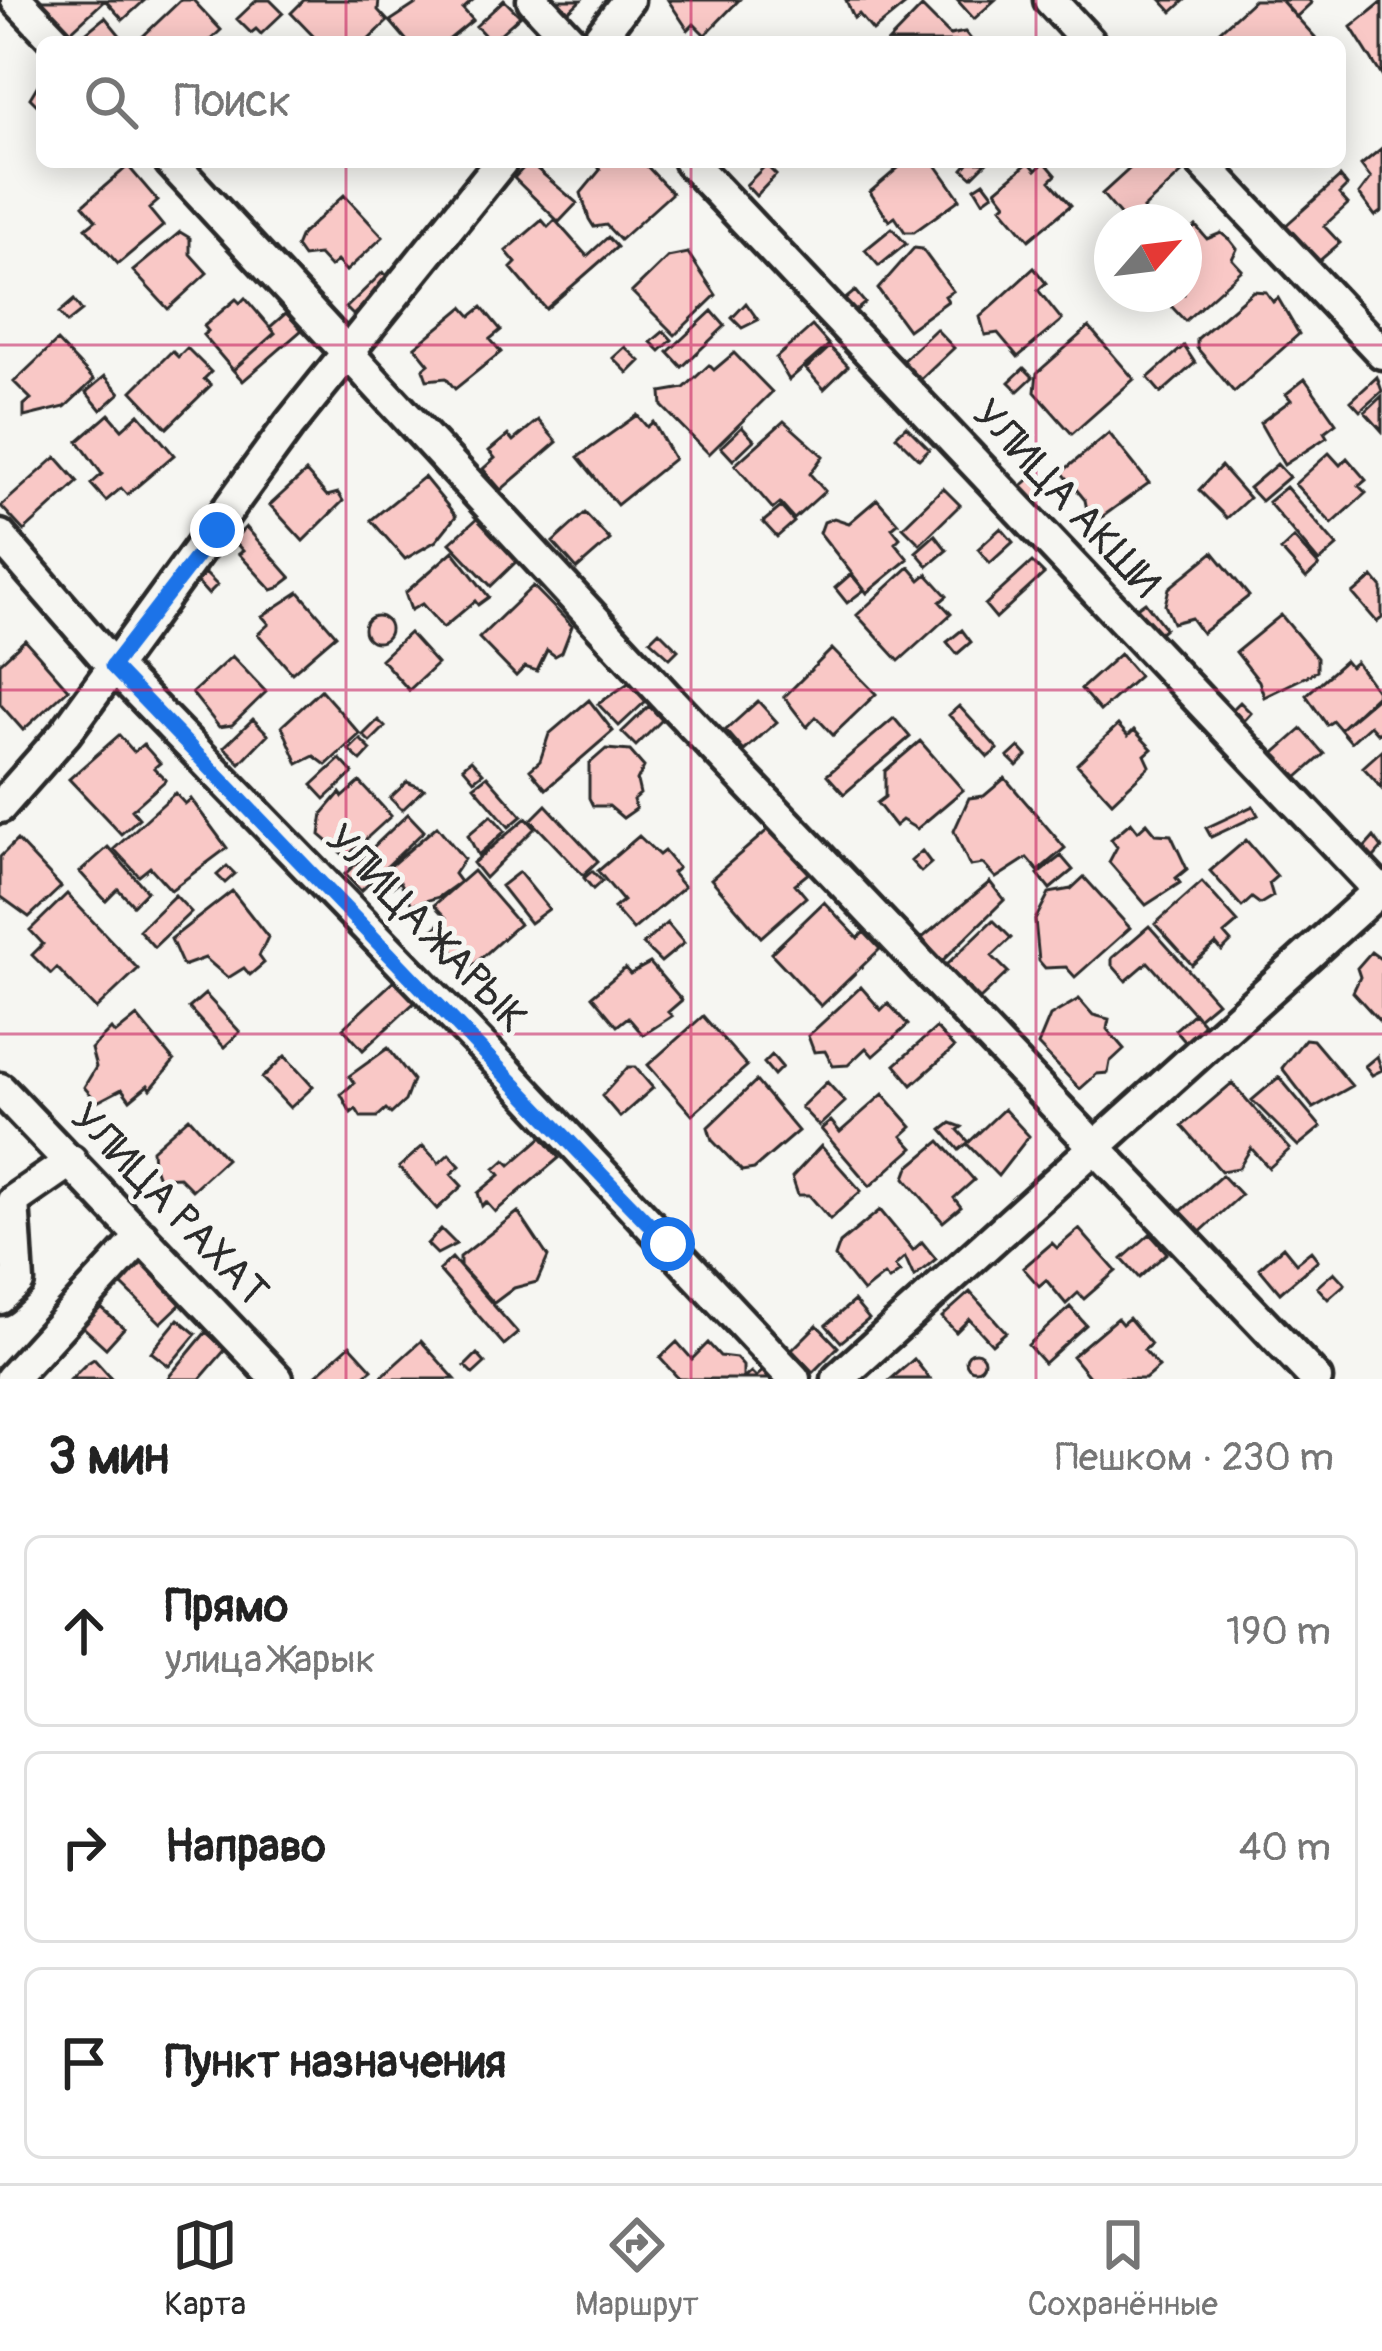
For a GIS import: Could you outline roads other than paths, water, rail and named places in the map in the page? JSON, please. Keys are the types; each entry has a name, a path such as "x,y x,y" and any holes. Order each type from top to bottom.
{"street":[{"path":"17,0 51,36"},
{"path":"533,0 566,36"},
{"path":"601,36 628,0"},
{"path":"1050,0 1083,36"},
{"path":"177,168 670,700 1316,1379"},
{"path":"0,807 66,732 290,424 496,168"},
{"name":"УЛИЦА АКШИ","path":"696,168 1381,891"},
{"path":"1208,168 1382,353"},
{"name":"УЛИЦА ЖАРЫК","path":"0,536 112,666 506,1071 794,1379"},
{"path":"838,1379 1381,891"},
{"name":"УЛИЦА РАХАТ","path":"3,1100 71,1161 277,1379"},
{"path":"0,1298 18,1282 7,1193 71,1161"},
{"path":"11,1379 142,1236"}]}
